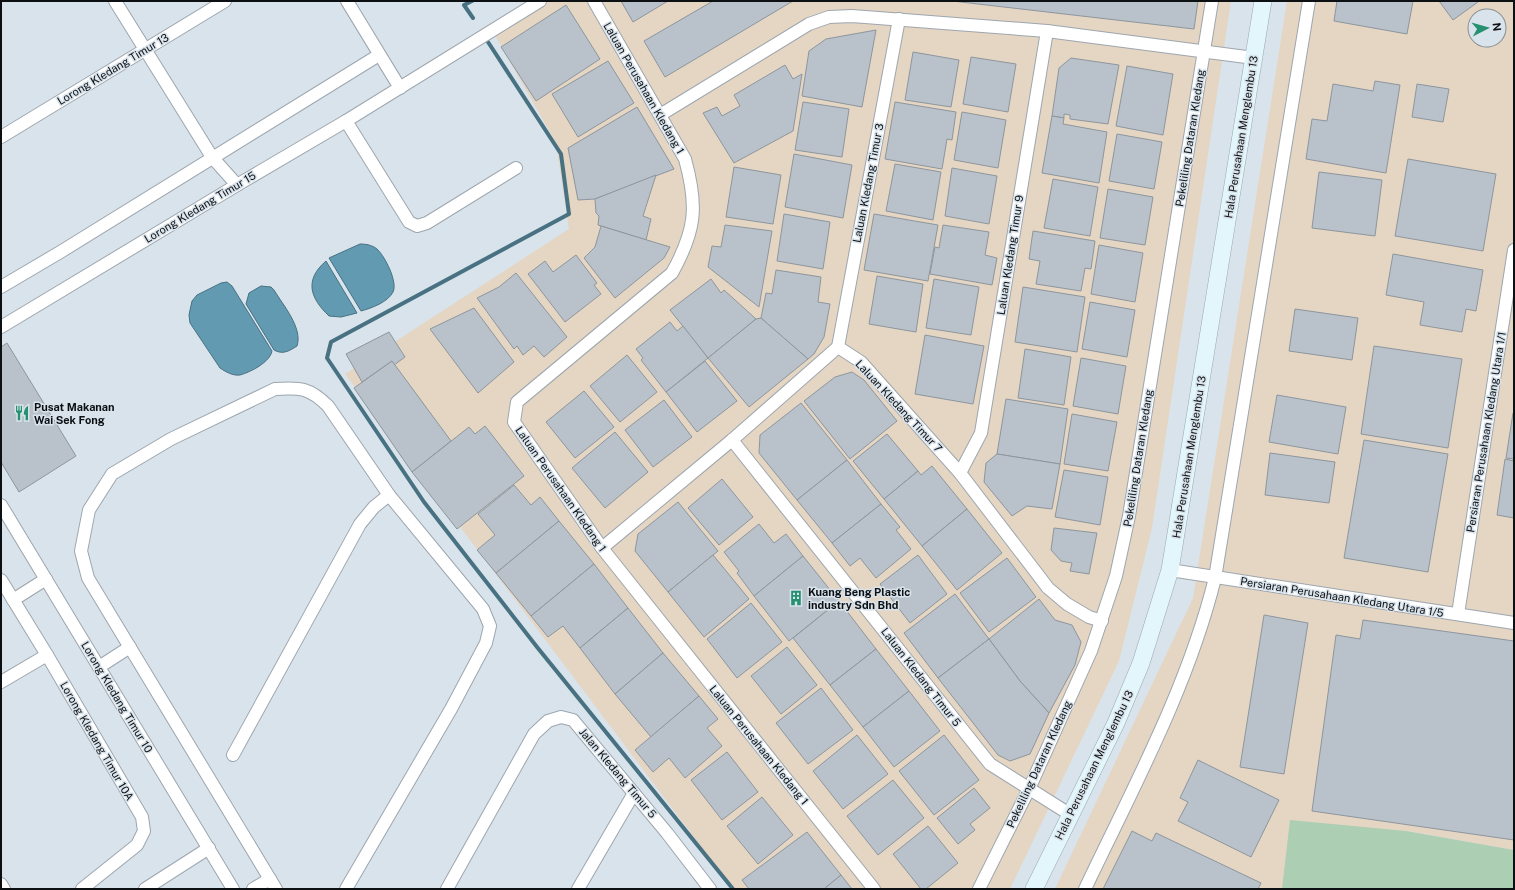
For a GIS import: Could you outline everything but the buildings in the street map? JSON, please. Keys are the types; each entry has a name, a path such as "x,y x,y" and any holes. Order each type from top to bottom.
{"street":[{"path":"115,1 212,157 237,185"},
{"name":"Lorong Kledang Timur 13","path":"1,137 225,1"},
{"path":"347,1 400,88"},
{"name":"Lorong Kledang Timur 15","path":"1,327 346,121 540,1"},
{"name":"Laluan Perusahaan Kledang 1","path":"594,1 685,159 693,188 693,219 685,250 672,273 517,402 514,422 602,548 874,889"},
{"name":"Pekeliling Dataran Kledang","path":"979,889 1029,789 1091,651 1116,576 1123,548 1212,1"},
{"name":"Hala Perusahaan Menglembu 13","path":"1034,889 1116,723 1142,663 1170,570 1263,1"},
{"path":"1085,889 1162,728 1190,663 1206,616 1215,578 1309,1"},
{"path":"660,115 809,24 829,17 852,16 899,19 1047,32 1254,58"},
{"name":"Laluan Kledang Timur 3","path":"838,347 899,19"},
{"name":"Laluan Kledang Timur 9","path":"960,473 981,433 1047,32"},
{"path":"1,287 62,251 380,54"},
{"path":"346,121 409,222 417,226 427,223 516,168"},
{"name":"Persiaran Perusahaan Kledang Utara 1/1","path":"1458,614 1514,250"},
{"path":"602,548 732,440 838,347"},
{"name":"Laluan Kledang Timur 7","path":"838,347 861,362 960,473 1048,588 1067,604 1088,617 1102,621"},
{"path":"253,889 273,884 88,578 81,551 89,510 112,474 170,439 275,389 305,389 317,395 328,406 389,494 483,608 490,626 486,643 454,703 346,889"},
{"name":"Laluan Kledang Timur 5","path":"732,440 990,764 1071,815"},
{"path":"233,755 360,524 374,506 389,494"},
{"name":"Lorong Kledang Timur 10","path":"1,505 233,889"},
{"name":"Persiaran Perusahaan Kledang Utara 1/5","path":"1170,570 1514,623"},
{"path":"13,600 46,579"},
{"name":"Lorong Kledang Timur 10A","path":"1,580 142,817 144,831 137,845 82,889"},
{"path":"99,667 130,647"},
{"path":"1,682 47,655"},
{"name":"Jalan Kledang Timur 5","path":"447,889 534,734 548,721 561,716 573,720 634,793 708,888"},
{"path":"578,889 634,793"},
{"path":"145,889 209,848"},
{"path":"1,884 4,889"}],"shaded area":[{"path":"534,1 1231,1 1152,528 1119,661 1010,889 733,889 345,374 569,229 556,143 492,30"},
{"path":"1287,1 1514,1 1514,850 1407,831 1393,889 1055,889 1193,598"}],"green space":[{"path":"1290,820 1406,831 1514,850 1514,889 1282,889"}],"water":[{"path":"360,244 372,246 381,253 390,270 394,282 394,288 391,296 384,302 361,311 329,258"},
{"path":"326,261 357,313 341,317 329,316 317,302 312,289 312,282 319,268"},
{"path":"227,282 232,286 272,351 271,355 264,363 249,372 240,375 232,374 220,368 190,323 189,315 192,301 197,295 221,283"},
{"path":"261,286 271,287 274,290 295,324 298,339 297,346 289,351 280,352 274,350 246,304 249,293"}],"waterway":[{"path":"472,1 464,5 473,18"},
{"path":"488,42 561,154 569,214 331,342 327,358 424,502 537,647 733,889"}],"place":[{"name":"Pusat Makanan Wai Sek Fong","path":"22,413"},
{"name":"Kuang Beng Plastic industry Sdn Bhd","path":"796,598"}]}
